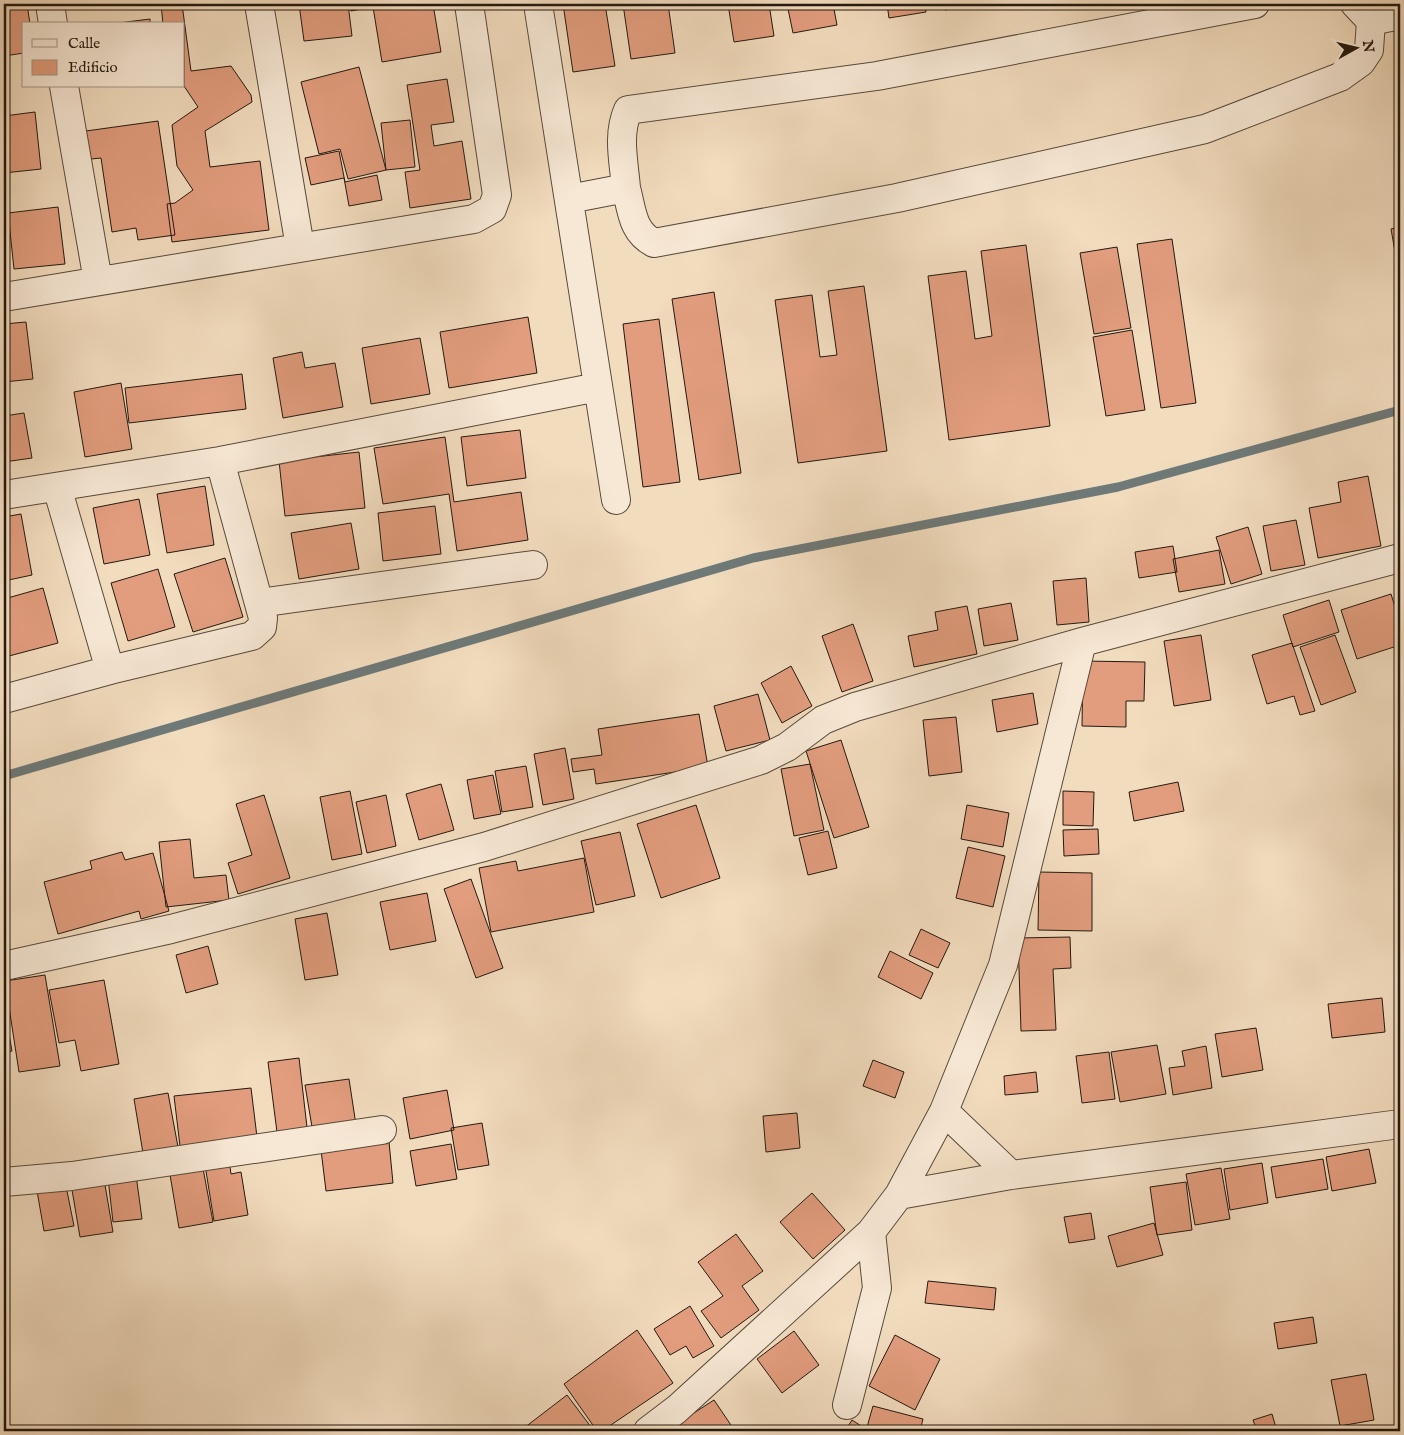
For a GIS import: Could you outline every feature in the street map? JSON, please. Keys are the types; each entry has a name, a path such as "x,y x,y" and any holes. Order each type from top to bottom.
{"street":[{"path":"50,4 53,22"},
{"path":"259,4 300,248"},
{"path":"4,296 474,219 492,209 497,195 469,4"},
{"path":"538,4 616,500"},
{"path":"1254,4 877,76 628,110 623,121 621,138 626,188 636,225 643,238 654,243 897,198 1205,129 1340,77 1361,62 1369,50 1363,12 1400,16"},
{"path":"64,88 98,281"},
{"path":"568,199 626,188"},
{"path":"4,495 220,461 598,387"},
{"path":"4,700 110,670 252,636 262,627 263,618 220,461"},
{"path":"57,487 110,670"},
{"path":"4,966 172,929 484,847 761,760 787,747 823,720 855,707 1082,642 1400,558"},
{"path":"259,603 533,565"},
{"path":"648,1431 677,1409 871,1232 899,1195 944,1111 1002,965 1082,642"},
{"path":"944,1111 1011,1175"},
{"path":"899,1195 1011,1175 1400,1124"},
{"path":"4,1182 72,1176 382,1130"},
{"path":"847,1405 877,1288 871,1232"}],"building":[{"path":"4,4 27,4 30,22 22,22 22,53 4,56"},
{"path":"161,4 182,4 184,22 163,22"},
{"path":"299,4 348,4 352,36 304,41"},
{"path":"349,4 433,4 441,52 382,62 373,7 351,11"},
{"path":"563,4 605,4 615,66 573,72"},
{"path":"623,4 668,4 675,53 631,59"},
{"path":"728,4 769,4 774,36 734,42"},
{"path":"787,4 833,4 837,25 793,33"},
{"path":"887,4 925,4 926,12 889,18"},
{"path":"944,4 979,4 945,10"},
{"path":"150,19 150,22 126,22"},
{"path":"185,26 191,71 231,66 251,95 252,102 205,131 210,167 260,161 269,230 172,242 167,204 175,203 193,190 177,166 172,125 198,107 185,88"},
{"path":"359,67 386,170 348,179 340,149 319,154 301,82"},
{"path":"447,79 454,122 431,125 434,146 462,141 471,199 410,208 405,172 420,170 407,85"},
{"path":"35,112 41,169 4,173 4,116"},
{"path":"410,120 415,167 386,170 381,123"},
{"path":"158,121 175,235 138,240 136,228 112,232 101,158 91,159 86,131"},
{"path":"339,151 345,182 377,175 382,200 349,206 344,178 311,185 305,158"},
{"path":"58,207 65,264 14,269 8,213"},
{"path":"1400,227 1400,262 1397,263 1391,229"},
{"path":"1172,239 1196,403 1161,408 1137,244"},
{"path":"1026,245 1050,426 949,440 928,276 966,271 975,339 992,336 981,251"},
{"path":"1117,247 1131,328 1094,334 1080,253"},
{"path":"864,286 887,451 798,463 775,300 812,295 820,357 837,355 828,291"},
{"path":"714,292 741,473 699,480 672,299"},
{"path":"528,317 537,373 449,388 440,332"},
{"path":"659,319 680,482 643,487 623,324"},
{"path":"26,322 33,379 4,382 4,324"},
{"path":"1132,330 1145,410 1106,416 1093,337"},
{"path":"420,338 430,394 371,404 362,348"},
{"path":"302,352 305,368 335,363 343,407 283,418 273,358"},
{"path":"242,374 246,409 129,423 125,388"},
{"path":"121,383 132,449 85,457 74,392"},
{"path":"24,413 32,458 4,462 4,416"},
{"path":"520,430 526,478 467,486 461,437"},
{"path":"445,437 454,502 521,492 528,540 457,551 449,494 383,504 374,448"},
{"path":"359,452 365,508 285,516 279,461"},
{"path":"1368,476 1381,546 1318,558 1309,508 1341,502 1338,482"},
{"path":"205,486 214,545 167,553 157,494"},
{"path":"139,499 150,555 104,564 93,508"},
{"path":"435,506 441,554 383,561 378,513"},
{"path":"21,514 32,575 4,581 4,517"},
{"path":"1296,520 1305,565 1271,571 1263,526"},
{"path":"351,523 359,569 299,579 291,533"},
{"path":"1248,527 1262,574 1231,584 1216,537"},
{"path":"1173,546 1177,572 1139,578 1135,552"},
{"path":"1219,550 1225,584 1179,592 1173,559"},
{"path":"225,558 243,617 193,632 174,574"},
{"path":"158,569 175,627 128,641 111,583"},
{"path":"1086,578 1089,622 1057,625 1053,581"},
{"path":"43,588 58,643 9,656 4,635 4,599"},
{"path":"1391,594 1400,623 1400,645 1357,659 1341,610"},
{"path":"1329,600 1339,632 1293,647 1283,615"},
{"path":"1011,603 1018,640 984,646 978,609"},
{"path":"967,606 977,654 914,667 908,636 938,630 935,612"},
{"path":"853,624 873,681 842,692 822,636"},
{"path":"1201,635 1211,700 1174,706 1164,641"},
{"path":"1335,635 1356,692 1321,705 1300,647"},
{"path":"1292,643 1315,711 1300,715 1294,696 1267,704 1252,655"},
{"path":"1083,661 1145,662 1144,701 1126,701 1126,727 1082,726"},
{"path":"791,666 812,706 782,723 761,683"},
{"path":"1033,693 1038,724 997,732 992,700"},
{"path":"758,694 770,740 726,751 714,706"},
{"path":"699,714 708,767 596,784 594,769 573,772 571,759 602,755 598,729"},
{"path":"956,717 962,772 929,776 923,720"},
{"path":"841,740 869,827 834,838 806,751"},
{"path":"565,748 574,799 543,805 534,754"},
{"path":"810,764 824,830 794,836 781,769"},
{"path":"526,766 533,807 502,812 495,771"},
{"path":"493,775 501,814 474,819 467,780"},
{"path":"1178,782 1184,811 1134,821 1129,792"},
{"path":"441,784 454,830 419,840 406,794"},
{"path":"350,791 362,854 332,860 320,797"},
{"path":"1063,791 1094,792 1093,826 1063,825"},
{"path":"264,795 290,878 238,894 228,863 252,855 236,804"},
{"path":"386,795 396,846 367,853 356,802"},
{"path":"696,805 720,878 661,898 637,824"},
{"path":"967,805 1009,813 1003,847 961,839"},
{"path":"1098,829 1099,854 1064,856 1063,830"},
{"path":"828,831 837,868 808,875 799,838"},
{"path":"620,832 635,896 596,905 581,841"},
{"path":"190,839 194,878 226,875 229,900 166,907 159,842"},
{"path":"968,847 1005,856 993,907 956,898"},
{"path":"122,852 125,860 153,853 169,911 141,919 139,911 58,934 44,882 92,869 90,861"},
{"path":"584,858 594,912 491,932 479,868 516,861 518,871"},
{"path":"1039,872 1092,873 1092,931 1038,930"},
{"path":"471,879 503,968 476,978 444,889"},
{"path":"427,893 436,941 390,950 380,902"},
{"path":"327,913 338,975 305,980 295,919"},
{"path":"921,929 950,943 938,968 909,955"},
{"path":"1070,937 1071,968 1053,969 1056,1030 1021,1031 1018,938"},
{"path":"208,946 218,984 186,993 176,955"},
{"path":"890,951 933,973 921,999 878,977"},
{"path":"45,975 60,1066 19,1072 5,981"},
{"path":"104,980 119,1064 81,1071 75,1040 59,1043 49,990"},
{"path":"1382,998 1385,1032 1332,1038 1328,1004"},
{"path":"4,1005 12,1051 4,1053"},
{"path":"1256,1028 1263,1070 1222,1077 1215,1034"},
{"path":"1157,1045 1166,1094 1120,1102 1111,1052"},
{"path":"1206,1046 1212,1088 1173,1095 1169,1068 1185,1066 1182,1051"},
{"path":"1109,1052 1115,1099 1082,1103 1076,1056"},
{"path":"299,1058 308,1136 278,1140 268,1062"},
{"path":"873,1060 904,1072 895,1098 863,1086"},
{"path":"1036,1072 1038,1092 1005,1095 1004,1076"},
{"path":"349,1079 356,1125 313,1133 305,1085"},
{"path":"251,1088 257,1137 180,1146 174,1096"},
{"path":"447,1090 454,1130 410,1139 403,1098"},
{"path":"168,1093 178,1147 143,1153 134,1099"},
{"path":"797,1113 800,1148 766,1152 763,1116"},
{"path":"482,1123 489,1165 458,1170 451,1128"},
{"path":"389,1142 393,1183 326,1191 321,1150"},
{"path":"451,1144 457,1179 416,1186 410,1151"},
{"path":"1369,1149 1376,1183 1332,1191 1326,1157"},
{"path":"1323,1159 1328,1189 1276,1198 1271,1167"},
{"path":"229,1160 231,1174 241,1172 248,1215 214,1221 205,1165"},
{"path":"202,1163 213,1222 179,1228 169,1169"},
{"path":"1262,1163 1268,1203 1230,1210 1224,1169"},
{"path":"1221,1168 1230,1219 1195,1225 1186,1174"},
{"path":"136,1175 142,1219 113,1222 108,1178"},
{"path":"104,1179 113,1232 80,1237 71,1184"},
{"path":"1186,1182 1192,1230 1157,1235 1150,1187"},
{"path":"66,1186 74,1226 44,1231 37,1191"},
{"path":"812,1193 845,1230 813,1259 780,1222"},
{"path":"1091,1213 1095,1239 1069,1243 1064,1217"},
{"path":"1154,1223 1163,1255 1117,1267 1108,1236"},
{"path":"736,1234 763,1271 742,1286 759,1310 721,1338 701,1311 723,1296 698,1262"},
{"path":"928,1281 996,1288 994,1310 925,1303"},
{"path":"690,1306 714,1346 693,1358 686,1346 670,1355 654,1329"},
{"path":"1313,1317 1317,1343 1278,1349 1274,1323"},
{"path":"637,1330 673,1383 602,1431 597,1431 564,1384"},
{"path":"794,1331 819,1365 782,1393 757,1359"},
{"path":"895,1335 940,1359 915,1410 869,1386"},
{"path":"1366,1374 1374,1420 1340,1426 1331,1380"},
{"path":"567,1395 594,1431 520,1431"},
{"path":"714,1400 735,1431 666,1431"},
{"path":"873,1406 923,1419 920,1431 882,1431 867,1427"},
{"path":"1272,1414 1277,1431 1257,1431 1253,1420"},
{"path":"852,1420 869,1431 845,1431"}],"waterway":[{"path":"4,776 753,558 1118,487 1400,410"}]}
